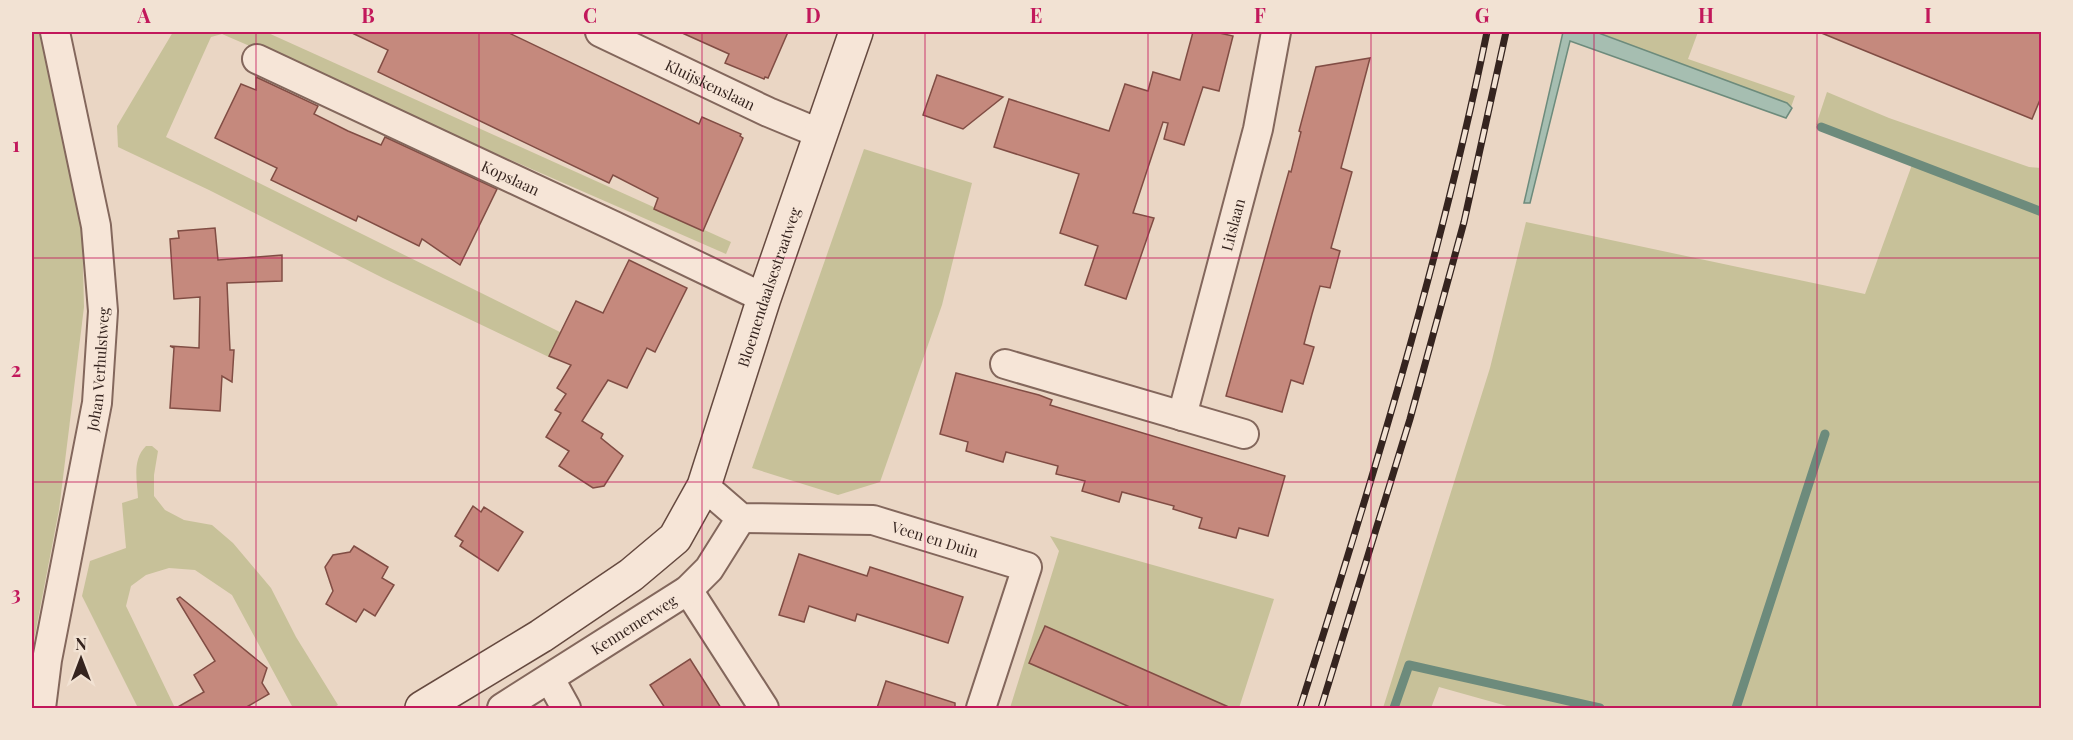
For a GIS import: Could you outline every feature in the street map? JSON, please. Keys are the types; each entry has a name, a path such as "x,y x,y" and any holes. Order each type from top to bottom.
{"street":[{"name":"Johan Verhulstweg","path":"41,708 47,660 97,403 103,311 96,226 55,32"},
{"name":"Kluijskenslaan","path":"600,32 768,112 821,134"},
{"name":"Bloemendaalsestraatweg","path":"422,708 550,630 631,575 675,538 704,486 764,298 856,32"},
{"name":"Litslaan","path":"1182,416 1258,129 1276,32"},
{"name":"Kopslaan","path":"257,59 764,298"},
{"path":"1005,364 1244,434"},
{"path":"704,486 741,518"},
{"name":"Kennemerweg","path":"502,708 688,590 709,569 741,518"},
{"name":"Veen en Duin","path":"741,518 873,520 1027,567 981,708"},
{"path":"688,590 764,708"},
{"path":"550,679 567,708"}],"shaded area":[{"path":"32,32 42,32 82,227 84,307 59,510 32,650"},
{"path":"173,32 266,32 731,242 726,254 222,34 211,37 166,137 566,335 555,360 118,147 117,126"},
{"path":"1563,32 1596,32 1787,103 1792,108 1786,118 1570,41 1530,203 1524,203"},
{"path":"1596,32 1698,32 1688,59 1795,96 1791,107 1786,103"},
{"path":"1827,92 1889,118 2029,167 2041,168 2041,708 1514,708 1439,687 1431,708 1383,708 1490,368 1526,222 1865,294 1913,162 1888,150 1816,125"},
{"path":"864,149 972,183 942,305 880,482 838,495 752,468"},
{"path":"146,446 152,446 158,451 154,475 154,496 165,510 184,520 212,525 233,543 271,588 296,637 338,705 332,708 293,708 232,595 195,570 169,568 146,575 131,586 126,606 175,708 138,708 82,596 90,561 126,548 122,503 138,498 137,464"},
{"path":"1050,536 1274,599 1239,708 1010,708 1059,551"}],"building":[{"path":"350,32 507,32 699,124 702,117 741,134 743,138 703,231 654,209 658,198 613,175 609,183 378,72 388,50"},
{"path":"680,32 788,32 768,78 764,79 725,63 729,54"},
{"path":"1193,32 1215,32 1233,36 1219,91 1203,87 1184,145 1164,139 1168,123 1163,122 1133,213 1154,218 1126,299 1085,285 1098,246 1060,233 1079,174 994,147 1009,99 1109,131 1125,84 1148,91 1153,72 1180,80"},
{"path":"1819,32 2042,32 2042,95 2032,119"},
{"path":"1370,58 1341,168 1352,172 1331,248 1340,251 1330,288 1320,286 1312,314 1304,344 1314,347 1303,384 1291,380 1282,412 1226,396 1289,171 1291,172 1316,67"},
{"path":"937,75 1003,97 963,129 923,115"},
{"path":"256,77 318,106 314,114 348,131 381,145 385,137 497,189 460,265 422,239 419,246 358,216 356,221 271,180 277,168 215,138 241,84 256,90"},
{"path":"215,228 218,260 282,255 282,281 227,283 230,350 234,350 232,382 222,376 220,411 170,408 174,348 170,346 199,348 200,297 174,299 170,239 179,238 178,231"},
{"path":"629,260 687,288 655,352 647,348 627,388 608,380 582,421 603,434 601,438 623,456 604,486 593,488 559,466 569,451 546,437 561,413 555,410 566,394 557,388 571,365 549,356 576,301 603,313"},
{"path":"956,373 1039,395 1052,400 1050,405 1285,476 1268,536 1239,528 1236,538 1199,528 1202,518 1173,509 1174,506 1122,492 1119,502 1082,491 1085,481 1056,474 1058,466 1006,452 1003,462 966,451 968,442 940,434"},
{"path":"473,506 481,512 484,507 523,532 498,571 460,546 463,541 455,536"},
{"path":"354,546 388,567 382,578 394,585 375,616 364,609 356,622 326,604 333,591 325,567 333,555 350,552"},
{"path":"799,554 867,576 870,567 963,597 948,643 857,614 855,621 809,606 804,622 779,615"},
{"path":"180,597 267,668 262,683 269,694 245,708 176,708 204,692 194,675 215,661 177,599"},
{"path":"1045,626 1231,708 1132,708 1029,663"},
{"path":"690,659 721,708 665,708 650,685"},
{"path":"886,681 955,703 955,708 877,708"}],"waterway":[{"path":"1821,127 2042,212"},
{"path":"1736,708 1825,434"},
{"path":"1394,708 1409,665 1600,708"}],"railway":[{"path":"1300,708 1353,540 1426,288 1487,32"},
{"path":"1321,708 1410,419 1464,222 1506,32"}]}
